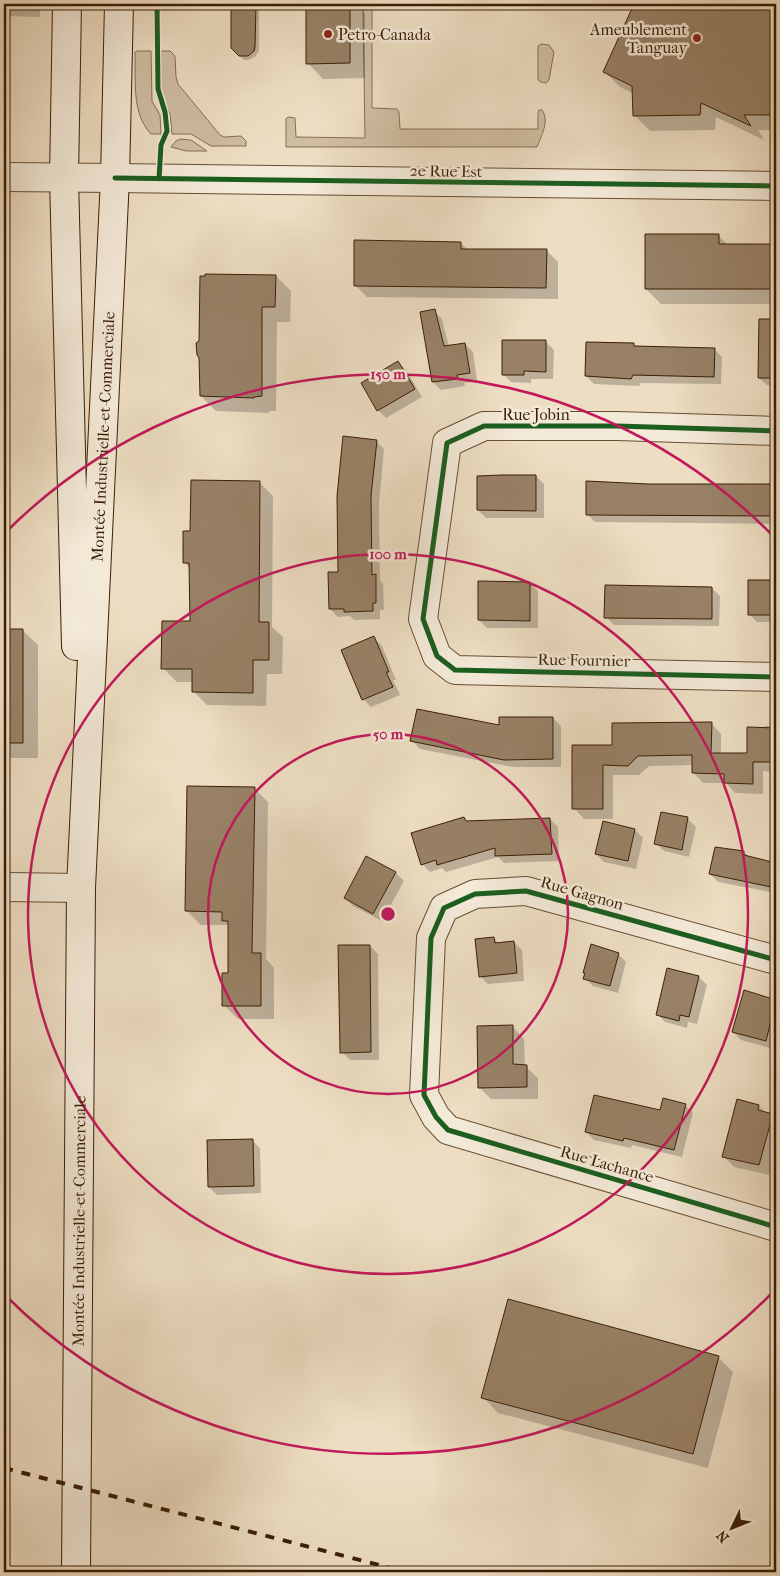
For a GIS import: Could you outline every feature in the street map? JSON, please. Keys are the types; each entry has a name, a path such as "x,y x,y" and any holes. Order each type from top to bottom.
{"street":[{"name":"Montée Industrielle-et-Commerciale","path":"67,4 64,178 81,879 76,1572"},
{"name":"Montée Industrielle-et-Commerciale","path":"81,879 115,178 117,7"},
{"path":"4,177 64,178"},
{"name":"2e Rue Est","path":"64,178 776,186"},
{"name":"Rue Jobin","path":"423,618 447,443 484,426 617,426 776,430"},
{"name":"Rue Fournier","path":"423,618 437,656 456,670 776,677"},
{"path":"4,887 81,879"},
{"name":"Rue Gagnon","path":"436,1117 424,1095 431,938 444,908 475,894 526,891 776,960"},
{"name":"Rue Lachance","path":"436,1117 448,1130 776,1227"}],"shaded area":[{"path":"363,4 372,4 372,108 397,109 399,112 400,129 538,129 538,113 539,110 542,110 545,124 537,147 286,147 286,119 288,117 295,118 296,137 365,138"},
{"path":"541,44 549,45 554,52 549,80 546,83 538,80 538,46"},
{"path":"151,51 152,101 160,115 161,134 151,134 140,116 137,106 135,52"},
{"path":"161,51 170,51 175,56 178,84 220,135 224,137 241,136 246,141 246,146 211,146 191,134 172,134 170,114 161,92"},
{"path":"180,139 191,140 207,151 186,151 171,147"}],"building":[{"path":"231,4 256,4 255,47 254,51 248,56 239,56 231,48"},
{"name":"Petro-Canada","path":"306,4 350,4 350,63 306,64"},
{"name":"Ameublement Tanguay","path":"634,4 776,4 776,101 770,115 744,115 751,126 701,103 700,115 633,116 632,86 603,72"},
{"path":"645,234 719,234 719,244 776,244 776,289 645,289"},
{"path":"354,240 461,242 461,249 547,249 546,288 354,286"},
{"path":"205,274 276,275 275,307 262,307 262,396 254,398 200,396 199,358 196,343 199,341 200,276 205,276"},
{"path":"435,309 444,346 465,343 470,373 457,375 458,379 432,382 420,312"},
{"path":"759,319 776,319 776,378 758,378"},
{"path":"502,340 546,340 546,372 524,371 524,375 502,375"},
{"path":"586,342 634,343 634,346 715,348 714,377 633,375 631,379 585,376"},
{"path":"398,361 415,389 377,411 361,383"},
{"path":"343,436 377,440 371,496 372,575 376,574 376,603 373,603 373,611 344,612 344,609 329,609 328,572 338,572 337,496"},
{"path":"536,475 536,511 477,510 477,476"},
{"path":"191,480 260,481 259,622 269,622 269,660 253,660 253,693 192,692 192,669 161,669 162,621 190,621 189,563 183,563 183,531 190,531"},
{"path":"586,481 648,484 776,484 776,516 586,515"},
{"path":"748,580 776,580 776,615 748,615"},
{"path":"478,581 530,582 530,621 478,620"},
{"path":"605,585 712,587 712,619 604,618"},
{"path":"4,629 23,629 23,743 4,743"},
{"path":"374,636 393,687 362,700 341,650"},
{"path":"417,709 499,725 499,717 553,717 553,759 504,760 410,741"},
{"path":"712,722 711,753 747,753 747,727 776,728 776,762 753,762 753,784 724,783 724,774 692,773 692,755 638,756 628,766 603,765 603,809 572,809 572,745 612,745 612,723"},
{"path":"187,786 255,787 252,953 261,953 261,1006 222,1006 222,973 228,973 228,921 222,921 222,912 185,911"},
{"path":"661,812 688,817 682,850 654,844"},
{"path":"464,817 466,821 550,818 552,854 495,856 495,848 437,865 436,860 421,865 411,833"},
{"path":"603,821 635,829 628,861 595,854"},
{"path":"715,847 744,851 744,855 776,863 776,888 709,874"},
{"path":"366,856 396,872 373,914 344,898"},
{"path":"494,937 495,943 514,941 517,973 479,977 475,939"},
{"path":"591,944 619,953 610,986 583,979"},
{"path":"338,945 370,945 371,1052 340,1053"},
{"path":"667,968 699,976 689,1017 680,1015 679,1021 656,1015"},
{"path":"744,990 776,1000 766,1041 732,1032"},
{"path":"513,1025 513,1064 527,1065 527,1087 478,1088 477,1026"},
{"path":"594,1095 660,1110 663,1098 686,1104 674,1150 624,1138 623,1141 585,1132"},
{"path":"737,1099 759,1105 758,1110 773,1114 759,1165 722,1157"},
{"path":"253,1139 254,1186 208,1187 207,1140"},
{"path":"508,1299 719,1356 693,1454 481,1398"}],"railway":[{"path":"4,1468 406,1572"}],"cycle path":[{"path":"157,4 158,89 165,112 167,131 161,145 159,179"},
{"path":"115,178 776,186"},
{"path":"776,431 617,426 484,426 447,443 423,619 437,656 455,670 776,677"},
{"path":"776,960 526,891 475,894 444,908 431,938 424,1095 436,1117 448,1130 776,1227"}],"place":[{"name":"Petro-Canada","path":"328,34"},
{"name":"Ameublement Tanguay","path":"697,38"}]}
